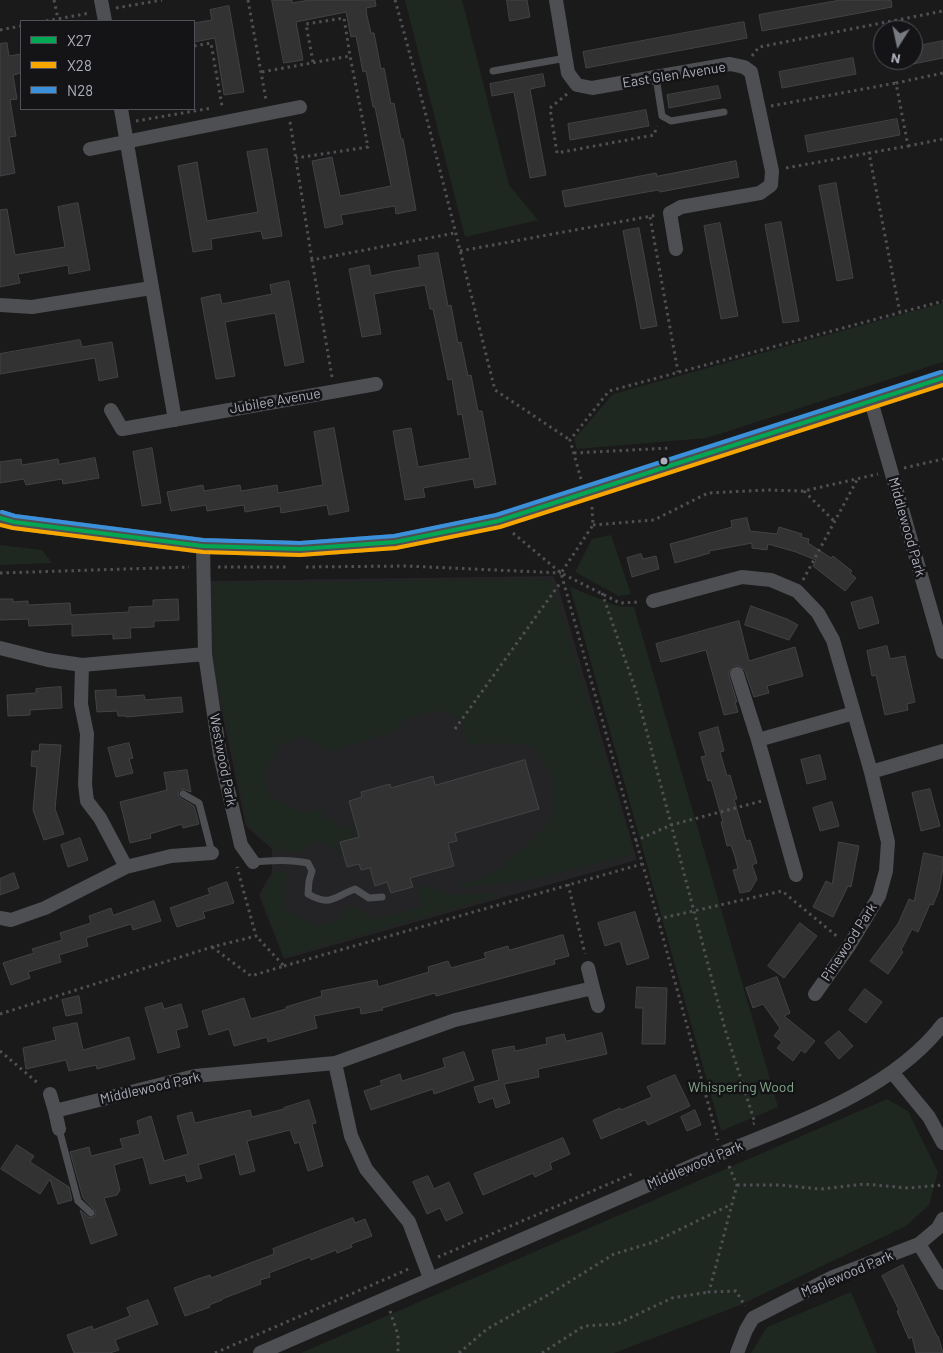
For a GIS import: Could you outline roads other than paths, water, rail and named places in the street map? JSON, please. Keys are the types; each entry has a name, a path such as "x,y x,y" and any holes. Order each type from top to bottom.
{"street":[{"path":"101,0 105,20"},
{"path":"556,0 566,58"},
{"name":"East Glen Avenue","path":"566,58 568,73 577,85 592,88 730,64 744,67 751,72 772,171 771,185 760,193 681,207 670,213 676,249"},
{"path":"90,149 294,108"},
{"path":"121,110 174,420"},
{"path":"0,305 32,307 152,288"},
{"path":"0,518 14,522 203,546 300,549 395,542 498,520 943,378"},
{"name":"Jubilee Avenue","path":"111,410 122,429 376,384"},
{"name":"Middlewood Park","path":"871,401 942,647"},
{"name":"Westwood Park","path":"203,546 205,654 220,755 241,845 253,862"},
{"name":"Pinewood Park","path":"653,601 742,577 771,580 797,591 818,613 833,640 871,772 888,842 886,872 879,896 849,946 815,994"},
{"path":"0,648 48,660 82,665 205,654"},
{"path":"82,665 82,704 87,734 84,784 87,801 100,818 126,867"},
{"path":"737,674 758,740 796,875"},
{"path":"758,740 854,713"},
{"path":"871,772 943,752"},
{"path":"0,918 11,920 45,908 126,867 171,856 212,853"},
{"path":"588,968 598,1006"},
{"name":"Middlewood Park","path":"55,1111 195,1076 335,1063 455,1020 593,988"},
{"name":"Middlewood Park","path":"260,1353 430,1278 722,1153 797,1123 848,1099 892,1072 933,1037 943,1024"},
{"path":"335,1063 351,1136 366,1169 409,1222 430,1278"},
{"path":"892,1072 929,1117 943,1143"},
{"path":"50,1094 59,1129"},
{"name":"Maplewood Park","path":"737,1353 753,1318 833,1277 919,1244 938,1228 943,1219"},
{"path":"919,1244 943,1283"}],"lane":[{"path":"493,71 566,58"},
{"path":"656,77 662,116 671,121 724,112"},
{"path":"184,794 200,803 212,853"},
{"path":"253,862 272,860 308,863 312,871 308,894 320,901 334,900 342,894 355,890 369,898 382,897"},
{"path":"59,1129 78,1201 91,1213"}],"park label":[{"name":"Whispering Wood","path":"741,1087"}]}
